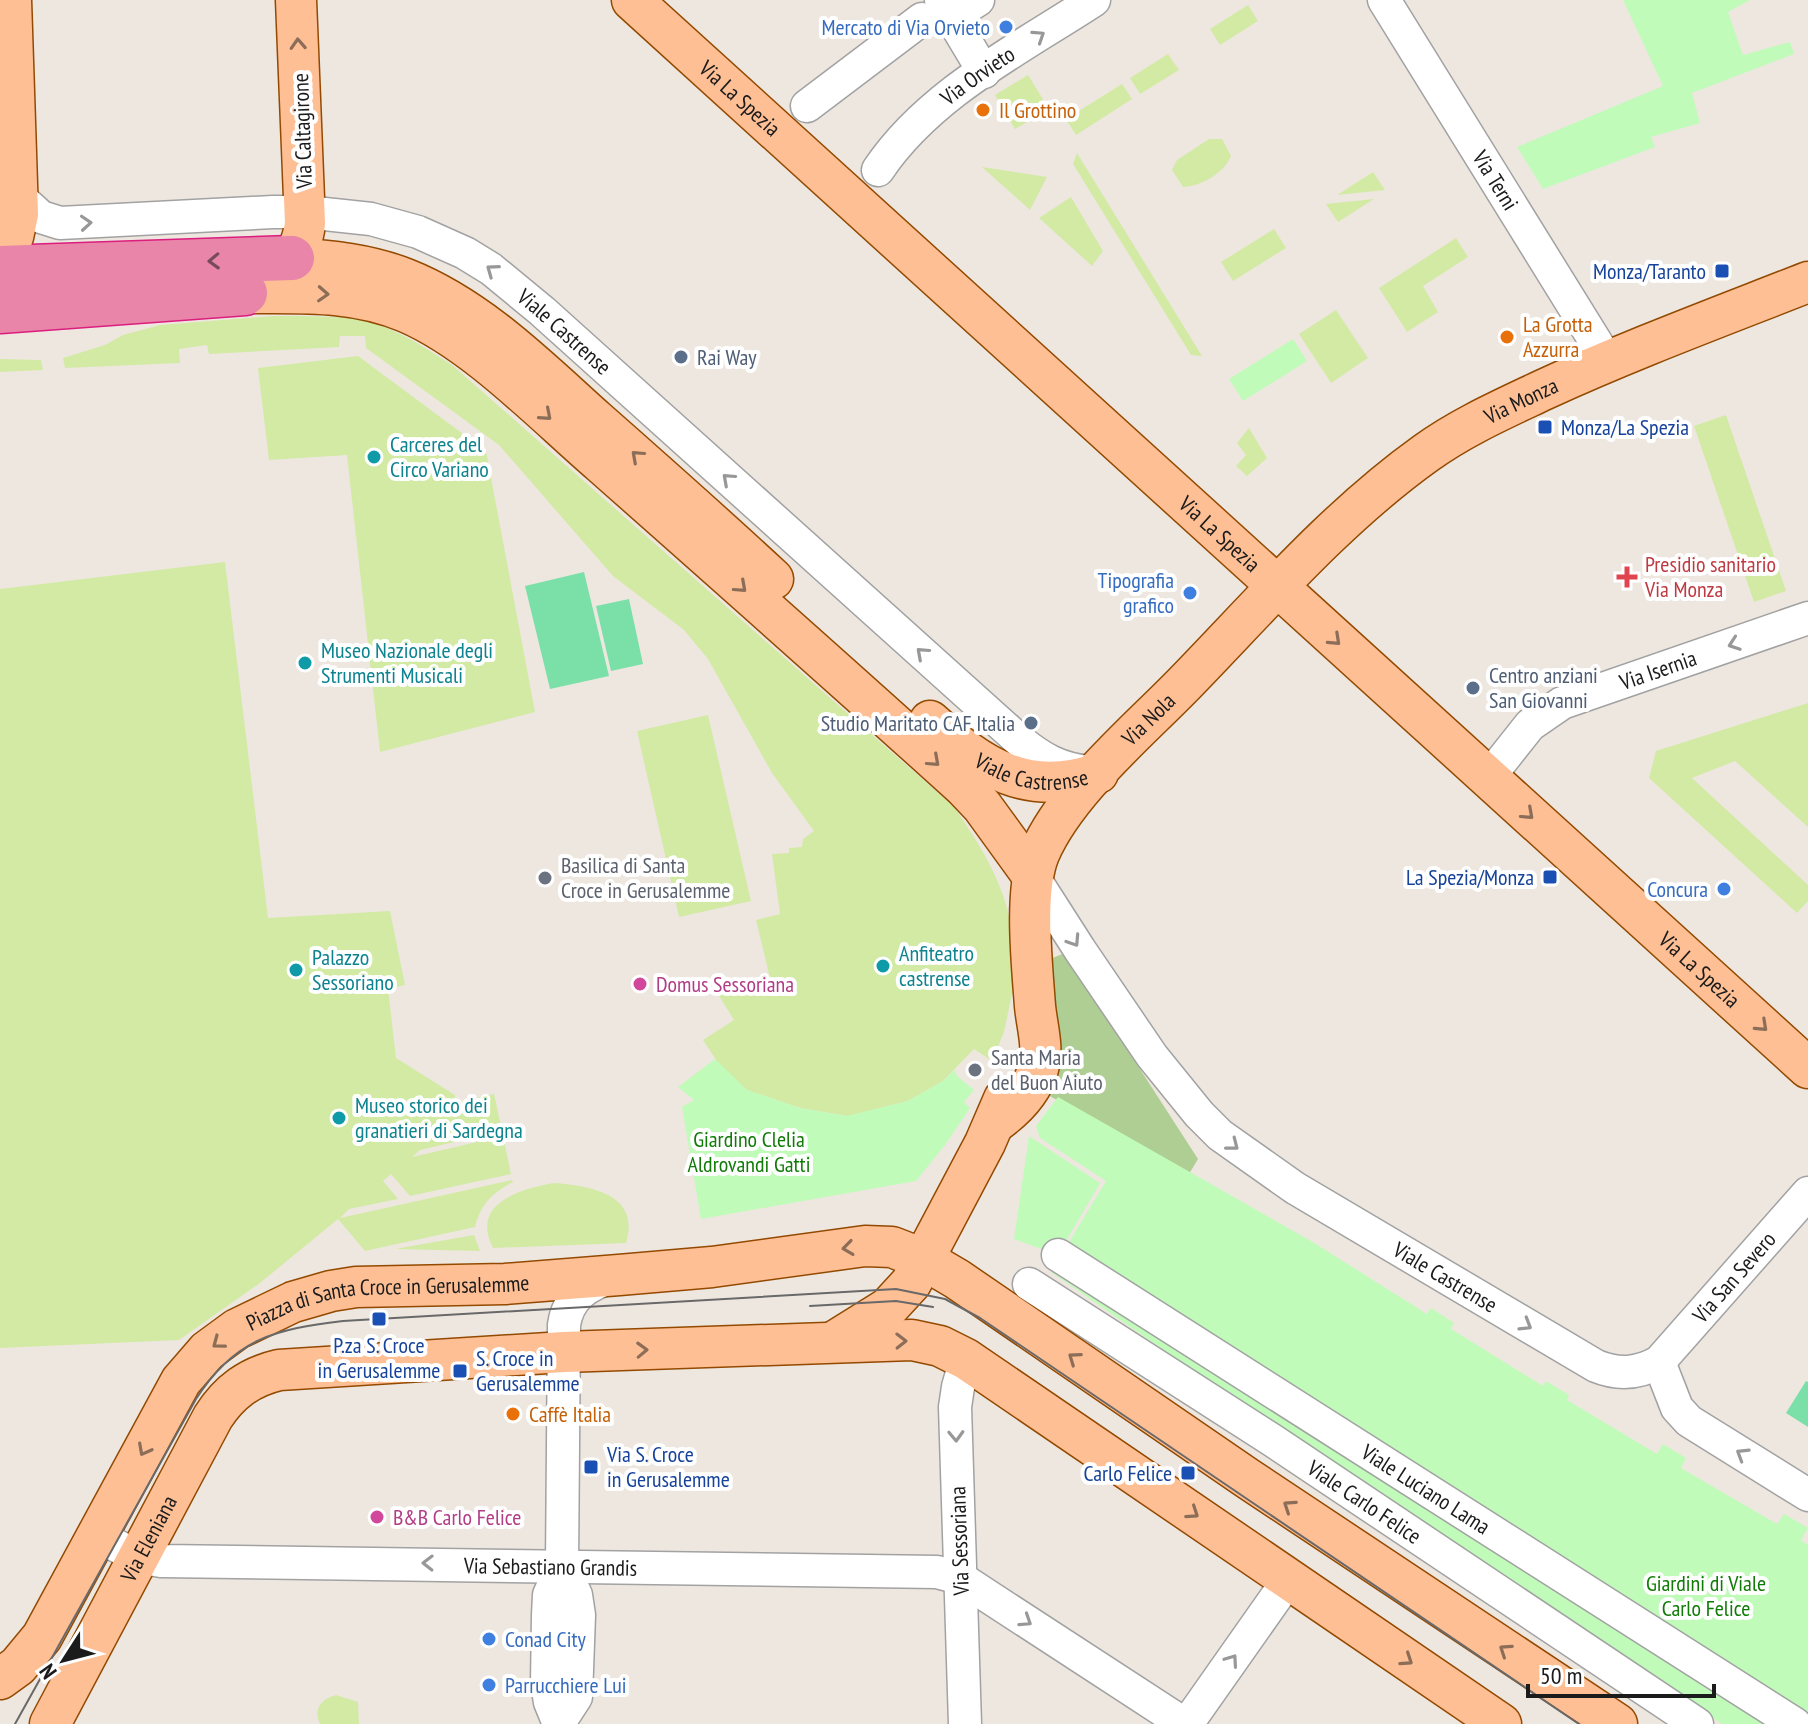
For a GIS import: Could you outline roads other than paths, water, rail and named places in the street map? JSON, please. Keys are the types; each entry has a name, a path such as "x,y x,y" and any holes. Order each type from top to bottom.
{"highway":[{"name":"Viale Castrense","path":"0,268 292,258"},
{"name":"Viale Castrense","path":"2,311 245,293"}],"main road":[{"path":"0,253 10,242 16,228 18,196 11,0"},
{"name":"Via Caltagirone","path":"292,258 303,237 306,212 296,0"},
{"name":"Via La Spezia","path":"632,0 1808,1068"},
{"path":"245,293 275,277 292,258"},
{"name":"Viale Castrense","path":"292,258 357,264 383,271 423,287 489,328 576,401 977,761 1008,774 1041,781 1073,779 1098,773"},
{"name":"Via Monza","path":"1278,587 1365,502 1427,451 1484,418 1607,360 1808,282"},
{"name":"Viale Castrense","path":"245,293 357,296 410,314 463,345 743,588 958,782 982,806 1032,875"},
{"name":"Via Nola","path":"923,1259 996,1122 1029,1040 1035,1009 1032,875 1056,822 1098,773 1278,587"},
{"name":"Piazza di Santa Croce in Gerusalemme","path":"181,1381 198,1359 237,1329 293,1302 356,1287 505,1284 619,1275 712,1267 876,1245 892,1247 923,1259 974,1290"},
{"path":"831,1343 896,1301 911,1283 923,1259"},
{"name":"Viale Carlo Felice","path":"974,1290 1247,1478 1617,1724"},
{"path":"564,1352 912,1340 940,1346 966,1359 1495,1722"},
{"name":"Via Eleniana","path":"50,1724 219,1408 240,1386 268,1373 564,1352"},
{"name":"Via Eleniana","path":"0,1679 18,1666 35,1647 181,1381"}],"street":[{"name":"Via Orvieto","path":"878,170 895,146 920,120 984,72 1094,0"},
{"name":"Via Terni","path":"1384,0 1607,360"},
{"path":"807,106 948,9 984,72"},
{"name":"Viale Castrense","path":"18,196 41,217 66,224 306,212 394,224 465,253 514,287 1031,750 1057,766 1098,773"},
{"path":"576,401 639,399"},
{"name":"Via Isernia","path":"1488,778 1530,725 1562,703 1808,618"},
{"name":"Viale Castrense","path":"1032,875 1152,1056 1199,1114 1231,1143 1295,1188 1596,1366 1629,1373 1659,1362"},
{"name":"Via San Severo","path":"1659,1362 1808,1193"},
{"name":"Viale Luciano Lama","path":"1058,1255 1795,1724"},
{"name":"Piazza di Santa Croce in Gerusalemme","path":"564,1352 565,1318 572,1301 589,1286 619,1275"},
{"name":"Viale Carlo Felice","path":"1029,1284 1272,1440 1697,1724"},
{"path":"559,1723 550,1702 547,1684 549,1595 562,1566 564,1352"},
{"name":"Via Sessoriana","path":"965,1724 955,1407 966,1359"},
{"path":"1659,1362 1674,1401 1689,1421 1808,1495"},
{"path":"98,1536 138,1557"},
{"name":"Via Sebastiano Grandis","path":"138,1557 171,1562 937,1572 960,1578"},
{"path":"960,1578 1186,1724 1289,1579"}],"tram line":[{"path":"15,1724 196,1399 226,1362 259,1340 297,1328 343,1321 896,1289 945,1299 980,1318 1579,1724"},
{"path":"810,1306 896,1301 933,1307"}],"place":[{"name":"Mercato di Via Orvieto","path":"1006,27"},
{"name":"Il Grottino","path":"983,110"},
{"name":"Monza/Taranto","path":"1722,271"},
{"name":"La Grotta Azzurra","path":"1507,337"},
{"name":"Rai Way","path":"681,357"},
{"name":"Monza/La Spezia","path":"1545,427"},
{"name":"Carceres del Circo Variano","path":"374,457"},
{"name":"Presidio sanitario Via Monza","path":"1627,577"},
{"name":"Tipografia grafico","path":"1190,593"},
{"name":"Museo Nazionale degli Strumenti Musicali","path":"305,663"},
{"name":"Centro anziani San Giovanni","path":"1473,688"},
{"name":"Studio Maritato CAF Italia","path":"1031,723"},
{"name":"La Spezia/Monza","path":"1550,877"},
{"name":"Basilica di Santa Croce in Gerusalemme","path":"545,878"},
{"name":"Concura","path":"1724,889"},
{"name":"Anfiteatro castrense","path":"883,966"},
{"name":"Palazzo Sessoriano","path":"296,970"},
{"name":"Domus Sessoriana","path":"640,984"},
{"name":"Santa Maria del Buon Aiuto","path":"975,1070"},
{"name":"Museo storico dei granatieri di Sardegna","path":"339,1118"},
{"name":"P.za S. Croce in Gerusalemme","path":"379,1319"},
{"name":"S. Croce in Gerusalemme","path":"460,1371"},
{"name":"Caffè Italia","path":"513,1414"},
{"name":"Via S. Croce in Gerusalemme","path":"591,1467"},
{"name":"Carlo Felice","path":"1188,1473"},
{"name":"B&B Carlo Felice","path":"377,1517"},
{"name":"Conad City","path":"489,1639"},
{"name":"Parrucchiere Lui","path":"489,1685"}],"park label":[{"name":"Giardino Clelia Aldrovandi Gatti","path":"749,1152"},
{"name":"Giardini di Viale Carlo Felice","path":"1706,1596"}]}
